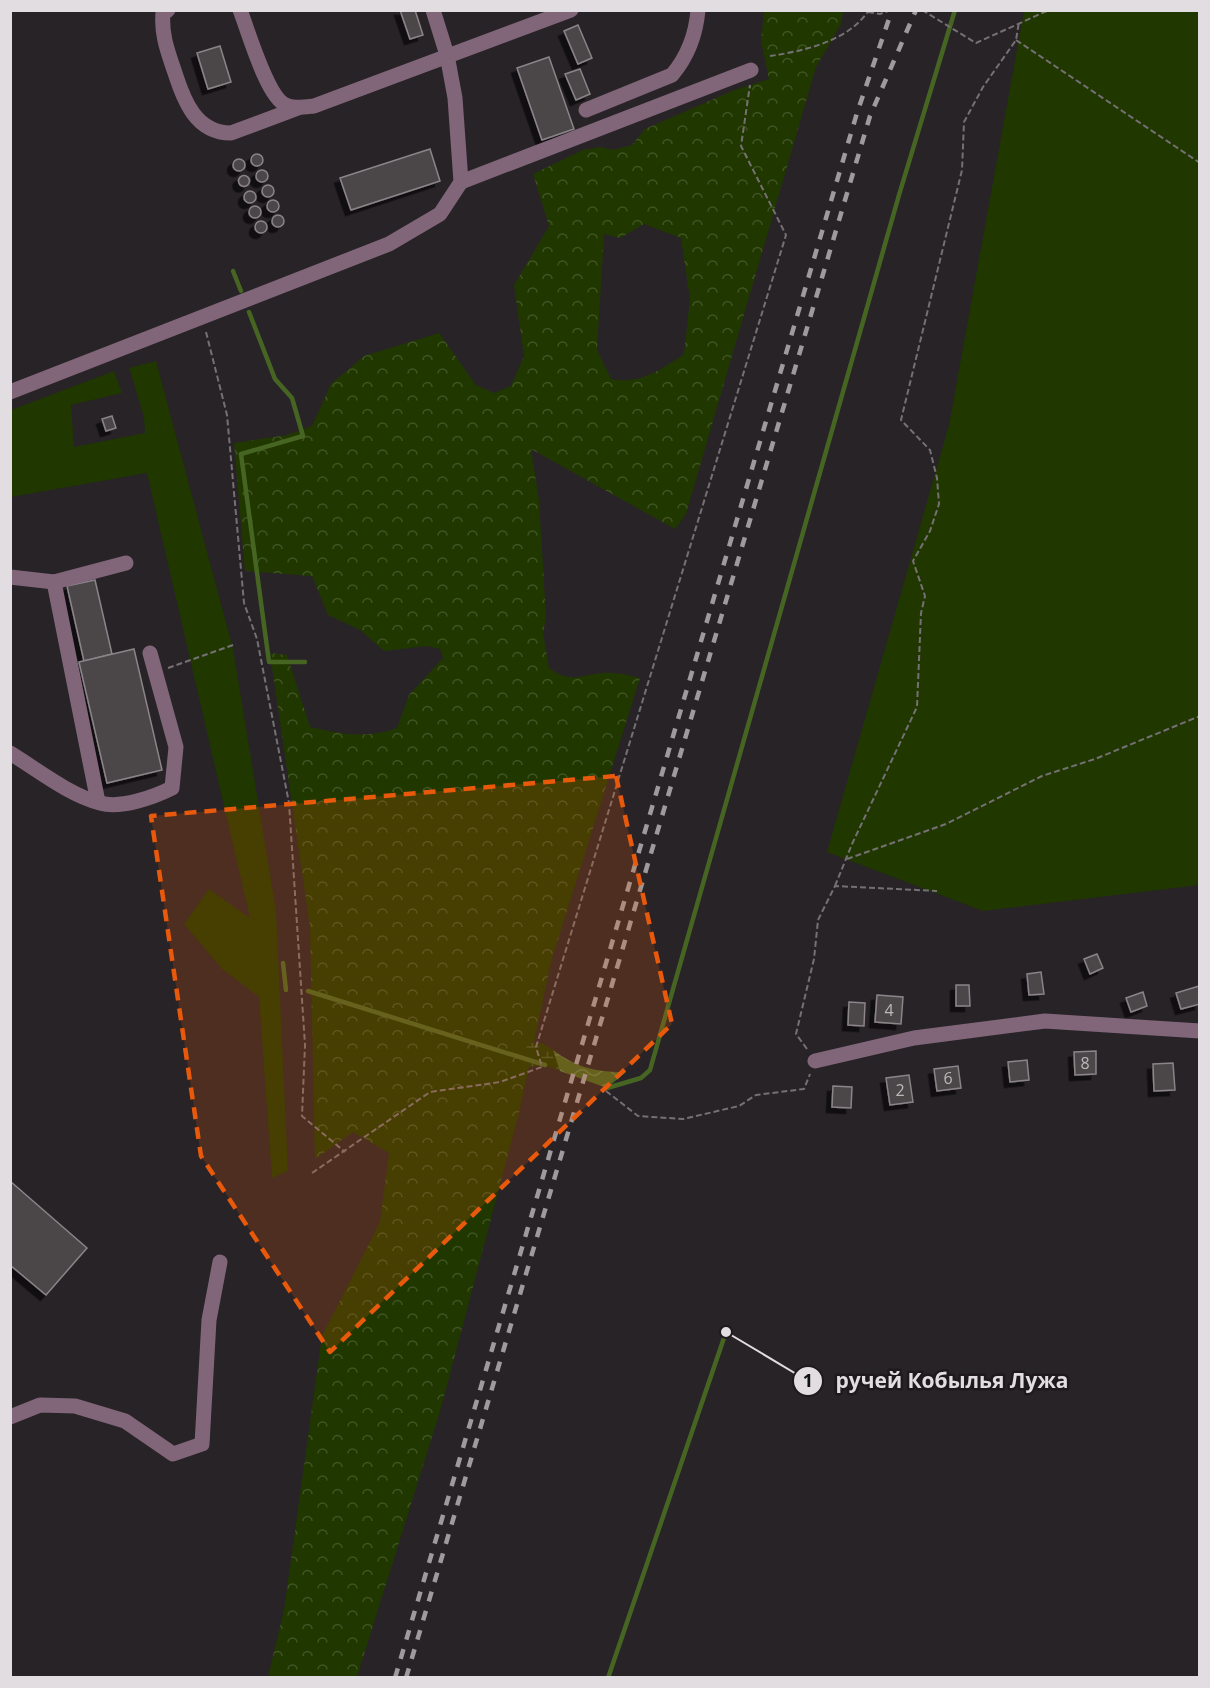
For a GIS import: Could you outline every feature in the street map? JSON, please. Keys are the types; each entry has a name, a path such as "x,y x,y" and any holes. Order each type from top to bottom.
{"street":[{"path":"168,10 163,13 161,31 186,106 202,123 219,133 231,133 298,108 314,106 571,10"},
{"path":"240,10 272,93 284,105 298,108"},
{"path":"433,10 447,55 455,98 461,182"},
{"path":"586,111 672,75 681,64 696,32 698,10"},
{"path":"10,392 389,244 440,214 461,182 751,70"},
{"path":"10,577 54,582 126,563"},
{"path":"54,582 98,802"},
{"path":"10,753 82,796 98,802 151,799 172,788 176,747 150,652"},
{"path":"816,1061 914,1038 1045,1021 1200,1031"},
{"path":"10,1417 40,1405 75,1406 125,1421 173,1454 202,1444 209,1320 220,1262"}],"path":[{"path":"770,56 800,52 855,28 868,11 880,14 891,10"},
{"path":"896,10 917,10"},
{"path":"922,10 976,43 1049,10"},
{"path":"606,1091 638,1116 683,1119 739,1106 756,1095 804,1089 816,1061 796,1034 814,959 818,920 836,886 918,707 921,613 925,596 914,561 930,531 939,504 937,478 930,450 901,420 962,170 964,122 983,87 1016,40 1019,22"},
{"path":"1016,40 1200,163"},
{"path":"312,1173 430,1092 500,1082 542,1067 536,1047 786,235 741,146 751,70"},
{"path":"203,318 227,415 244,603 257,639 289,803 305,1045 302,1116 345,1152"},
{"path":"156,674 185,661 236,644"},
{"path":"847,859 946,825 1042,776 1095,759 1200,716"},
{"path":"836,886 936,891"}],"highlighted area":[{"path":"616,776 672,1024 330,1352 201,1156 151,816"}],"green space":[{"path":"835,10 843,12 841,24 816,67 686,514 675,529 531,449 539,500 546,617 543,633 549,668 566,677 612,673 640,678 551,962 520,1109 441,1408 357,1677 268,1677 284,1610 322,1336 380,1222 389,1153 353,1132 315,1159 310,927 270,653 287,655 310,727 354,734 375,733 397,728 409,695 443,658 440,649 427,646 384,651 360,630 328,615 312,576 245,571 234,443 287,435 312,426 331,384 364,356 439,333 476,385 494,393 511,386 524,356 514,285 549,226 533,174 583,150 601,147 613,150 632,145 645,129 732,91 769,79 761,41 764,11","holes":["644,224 681,238 690,299 684,354 649,375 631,380 611,379 597,350 604,234 620,238"]},
{"path":"1024,11 1199,11 1200,885 983,911 827,852 949,425"},
{"path":"156,361 233,649 276,911 288,1171 272,1178 259,997 222,969 184,924 209,889 250,918 147,473 11,497 11,410 114,371 122,393 71,405 74,447 145,433 144,417 129,368"},
{"path":"542,1043 553,1050 560,1071 545,1065 518,1068 519,1045"}],"water":[{"path":"553,1050 587,1068 626,1072 607,1088 560,1071"}],"building":[{"path":"400,10 415,10 423,35 410,39"},
{"path":"578,25 592,58 578,64 564,31"},
{"path":"220,46 231,82 208,89 197,53"},
{"path":"549,57 574,129 542,140 517,68"},
{"path":"580,69 590,94 576,100 565,74"},
{"path":"430,149 440,181 351,210 340,178"},
{"path":"259,154 263,160 259,166 255,166 251,158"},
{"path":"239,159 245,165 239,171 233,165"},
{"path":"262,170 268,176 262,182 256,176"},
{"path":"244,175 250,181 244,187 238,181"},
{"path":"270,185 274,191 270,197 266,197 262,189"},
{"path":"250,191 256,197 250,203 244,197"},
{"path":"275,200 279,206 275,212 271,212 267,204"},
{"path":"255,206 261,212 255,218 249,212"},
{"path":"280,215 284,221 280,227 276,227 272,219"},
{"path":"261,221 267,227 261,233 255,227"},
{"path":"112,416 116,428 106,431 102,419"},
{"path":"95,580 112,654 84,661 67,586"},
{"path":"134,649 162,770 107,783 79,662"},
{"path":"1097,954 1103,968 1090,974 1084,959"},
{"path":"1041,972 1044,994 1029,995 1027,974"},
{"path":"956,985 969,985 970,1006 956,1006"},
{"path":"1199,986 1200,1004 1181,1009 1176,993"},
{"path":"1143,992 1147,1006 1131,1012 1126,998"},
{"path":"877,995 903,997 901,1024 875,1022"},
{"path":"849,1002 865,1003 864,1026 848,1025"},
{"path":"1096,1051 1096,1074 1075,1075 1074,1052"},
{"path":"1027,1060 1029,1080 1010,1082 1008,1062"},
{"path":"1173,1063 1175,1090 1154,1091 1153,1064"},
{"path":"958,1066 961,1088 937,1091 934,1069"},
{"path":"909,1075 913,1102 890,1105 886,1078"},
{"path":"833,1086 852,1087 851,1108 832,1107"},
{"path":"10,1181 87,1248 46,1295 10,1265"}],"waterway":[{"path":"607,1088 641,1078 650,1070 899,195 955,10"},
{"path":"233,271 241,291"},
{"path":"249,312 275,379 292,398 303,436 241,454 269,662 305,662"},
{"path":"283,963 286,990"},
{"path":"308,991 545,1065"},
{"path":"608,1678 726,1332"}],"railway":[{"path":"395,1678 857,113 892,10"},
{"path":"406,1678 870,116 916,10"}],"place":[{"name":"ручей Кобылья Лужа","path":"726,1332"}]}
